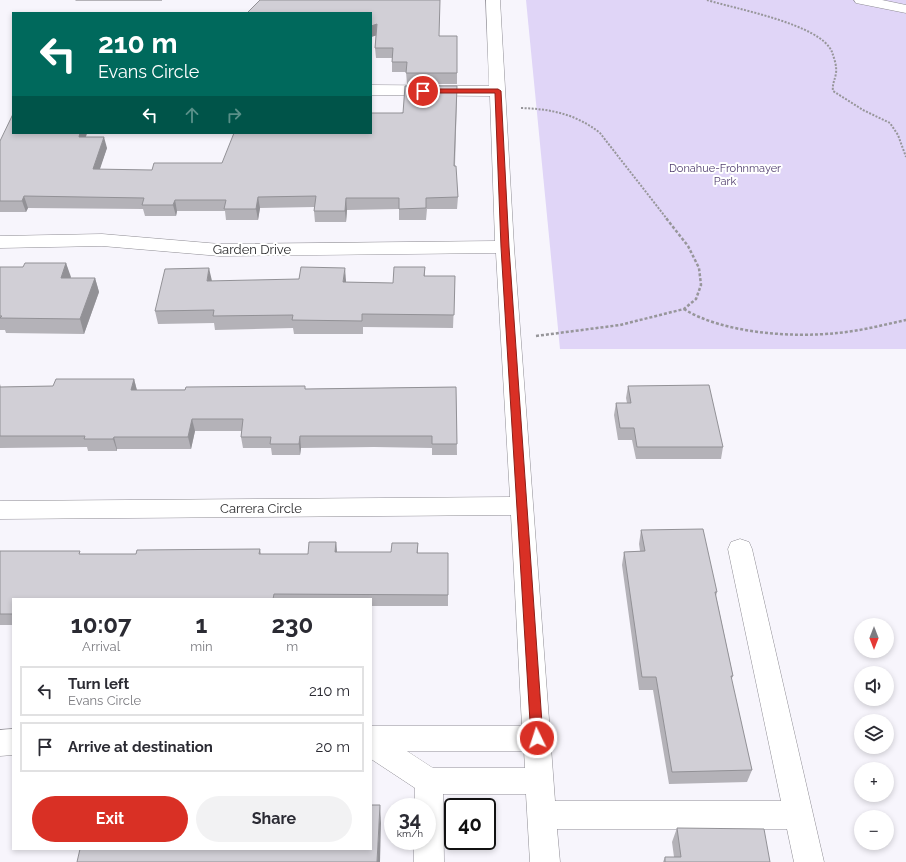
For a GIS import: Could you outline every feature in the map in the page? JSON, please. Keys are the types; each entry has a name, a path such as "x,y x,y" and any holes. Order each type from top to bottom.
{"street":[{"path":"493,0 505,247 545,862"},
{"path":"861,0 906,9"},
{"path":"372,90 498,99"},
{"name":"Garden Drive","path":"0,242 102,240 220,250 505,247"},
{"name":"Carrera Circle","path":"0,510 522,506"},
{"path":"740,549 809,862"},
{"path":"372,739 537,738"},
{"path":"0,742 12,742"},
{"path":"372,745 429,781 539,781"},
{"path":"428,862 429,781"},
{"path":"542,815 799,815"}],"path":[{"path":"707,0 721,6 791,24 820,38 831,50 835,65 836,72 832,85 833,91 863,110 890,123 898,135 906,157"},
{"path":"498,99 570,115 588,123 600,133 688,246 700,268 701,285 696,299 684,309 620,325 512,339"},
{"path":"684,309 708,322 735,328 801,335 828,334 861,330 906,320"}],"green space":[{"name":"Donahue-Frohnmayer Park","path":"526,0 906,0 906,349 560,349"}],"building":[{"path":"260,0 440,0 439,36 457,36 457,73 406,73 407,62 392,62 393,48 375,48 377,24 372,26 372,12 248,12"},
{"path":"405,86 457,86 454,166 456,166 458,197 426,198 426,208 399,209 399,198 346,198 345,211 314,211 316,196 258,197 256,209 224,209 226,200 175,200 173,205 142,205 144,198 24,196 22,201 0,201 0,141 12,116 12,134 80,134 79,137 104,137 93,169 152,170 154,163 222,163 234,134 372,134 372,113 403,113"},
{"path":"25,263 66,263 61,278 95,278 80,319 0,318 2,316 0,316 0,267 23,267"},
{"path":"301,267 345,268 343,282 393,283 394,267 425,267 424,276 455,276 454,315 362,314 362,321 292,320 293,315 213,316 214,310 155,311 165,269 209,268 207,281 299,279"},
{"path":"56,379 134,379 131,390 185,390 186,387 305,386 305,389 456,387 457,444 432,444 432,436 300,436 299,444 270,444 271,437 241,437 243,419 192,419 188,437 114,437 113,439 84,439 85,436 0,436 0,387 53,386"},
{"path":"709,385 723,447 637,447 634,428 620,428 616,403 631,403 628,386"},
{"path":"703,529 733,676 731,676 752,770 672,772 656,677 642,677 624,552 645,551 641,530"},
{"path":"309,542 336,542 335,552 391,552 392,543 418,543 417,553 448,553 448,595 274,594 273,598 12,598 12,614 0,614 0,551 80,551 79,554 136,554 137,550 260,549 259,554 308,554"},
{"path":"372,805 380,805 377,862 77,862 80,850 372,850"},
{"path":"677,828 764,829 770,862 665,862 665,857 681,857"}],"route":[{"path":"423,91 498,91 505,247 537,738"}]}
